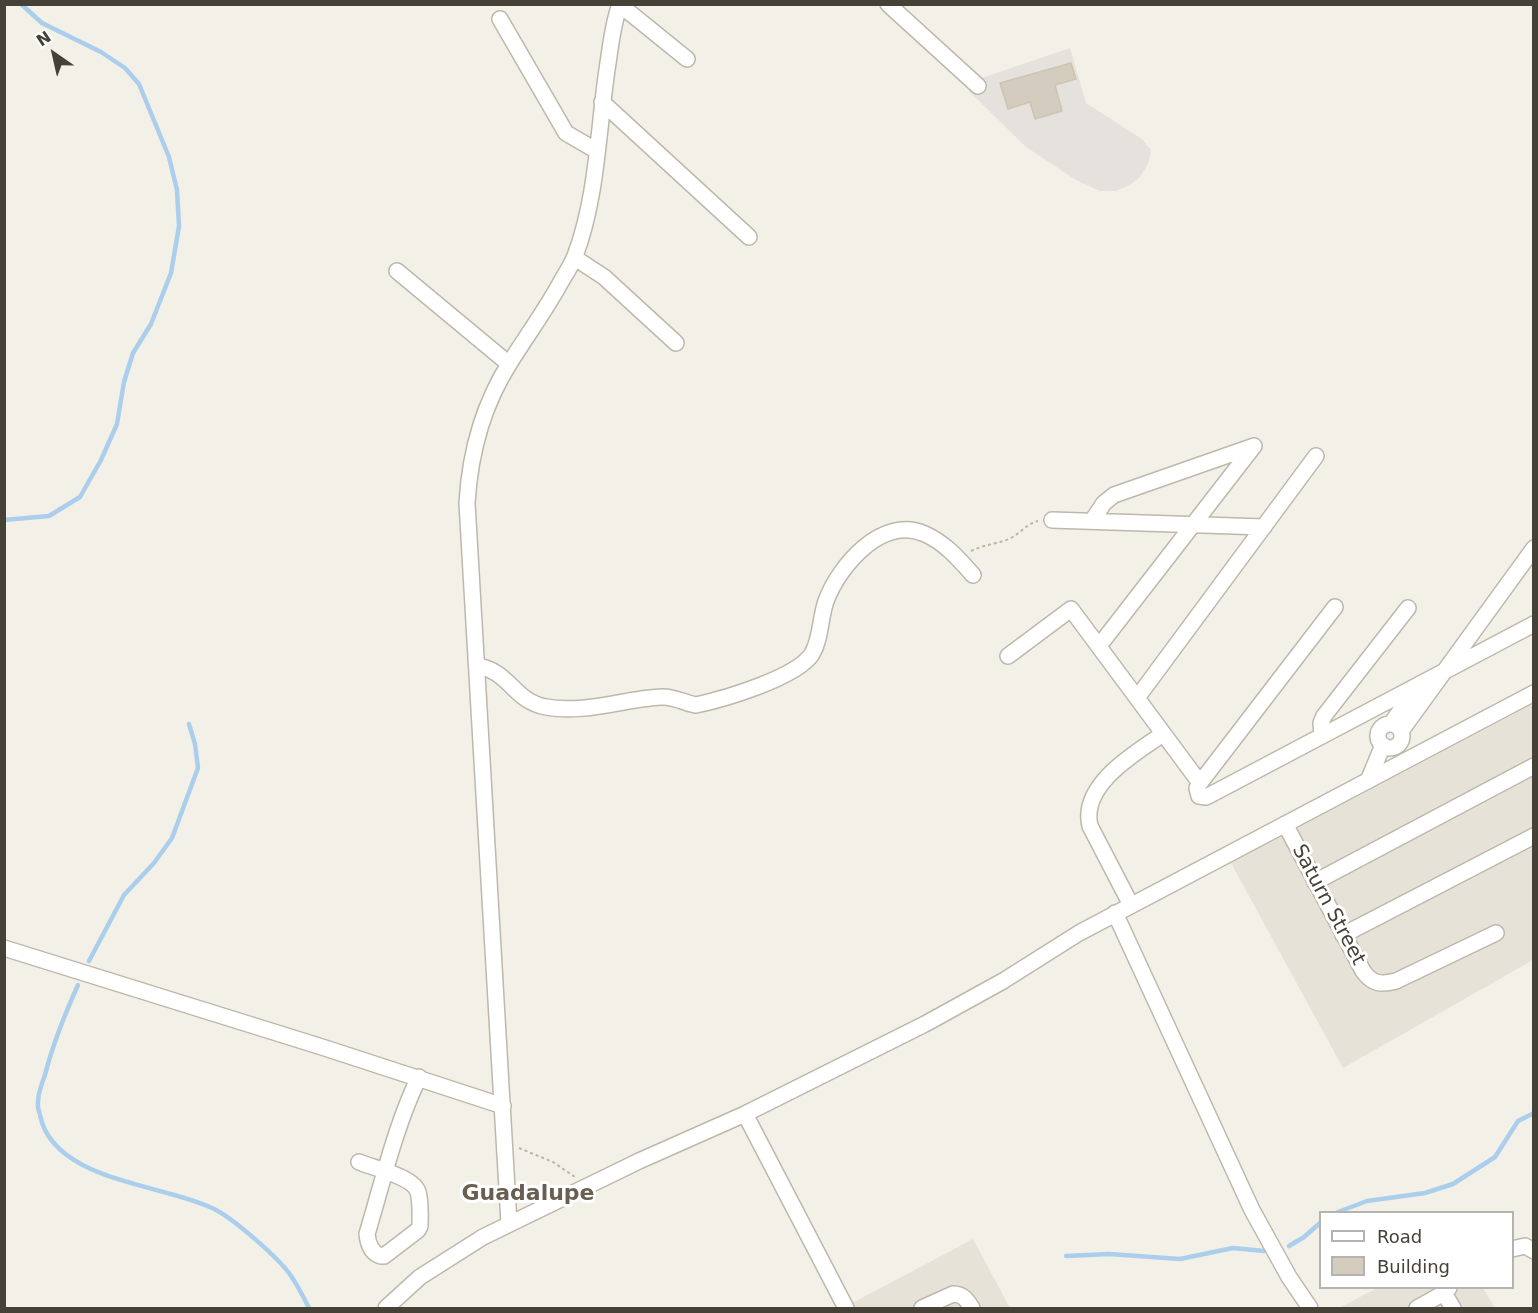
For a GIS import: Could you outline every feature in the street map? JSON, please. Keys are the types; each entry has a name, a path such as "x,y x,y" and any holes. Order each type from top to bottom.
{"street":[{"path":"888,4 978,86"},
{"path":"509,1223 467,503 469,469 478,432 490,399 575,258 590,203 614,22 620,5 687,59"},
{"path":"500,19 562,128 576,140 597,151"},
{"path":"602,102 749,237"},
{"path":"575,258 604,277 676,343"},
{"path":"397,272 509,364"},
{"path":"1092,521 1104,503 1114,495 1254,446 1099,646"},
{"path":"1137,698 1316,456"},
{"path":"1052,520 1264,527"},
{"path":"477,666 497,672 520,696 529,702 546,707 596,707 660,697 673,697 687,704 696,705 713,701 788,673 803,663 812,654 826,600 840,574 850,559 878,538 907,530 923,533 936,540 973,575"},
{"path":"1396,728 1443,672 1533,548"},
{"path":"1335,607 1200,783 1197,793 1199,796 1206,797 1533,624"},
{"path":"1322,736 1321,723 1324,716 1408,608"},
{"path":"1008,656 1071,609 1200,783"},
{"path":"1396,728 1418,686"},
{"path":"386,1308 442,1261 509,1223 745,1114 966,1002 1079,933 1533,693"},
{"path":"1368,780 1389,746 1401,740 1396,728 1386,724 1379,732 1380,741 1389,746 1403,762"},
{"path":"1131,905 1090,826 1088,815 1092,800 1111,773 1128,758 1163,734"},
{"path":"1315,882 1533,766"},
{"name":"Saturn Street","path":"1285,824 1363,971 1376,983 1385,984 1396,981 1496,933"},
{"path":"1343,935 1533,836"},
{"path":"1115,914 1252,1210 1289,1277 1310,1308"},
{"path":"4,948 419,1077 503,1106"},
{"path":"359,1162 386,1173 408,1180 417,1189 419,1196 420,1226 415,1233 381,1256 370,1247 367,1234 386,1173 399,1123 419,1077"},
{"path":"745,1114 846,1308"},
{"path":"1514,1249 1525,1246 1533,1251"},
{"path":"1417,1308 1447,1290 1453,1308"},
{"path":"922,1308 953,1294 958,1294 963,1296 972,1308"}],"path":[{"path":"958,559 977,548 1006,540 1036,521 1052,520"},
{"path":"505,1143 553,1162 588,1185"}],"shaded area":[{"path":"1070,48 1086,103 1142,139 1151,150 1149,162 1140,177 1130,185 1116,191 1100,191 1076,180 1026,147 969,91 982,78"},
{"path":"1533,704 1533,960 1343,1068 1231,863"},
{"path":"973,1239 1010,1308 843,1308"},
{"path":"1375,1289 1484,1289 1495,1308 1339,1308"}],"building":[{"path":"1071,63 1076,79 1055,85 1062,111 1035,119 1030,102 1008,109 1000,83"}],"waterway":[{"path":"4,520 49,516 80,497 101,460 117,424 124,382 133,353 151,324 171,273 179,226 177,190 169,157 139,84 125,68 101,52 42,23 21,4"},
{"path":"89,961 124,895 154,863 172,838 198,768 195,744 189,724"},
{"path":"78,985 55,1041 39,1095 40,1115 49,1137 66,1154 88,1168 114,1178 195,1201 224,1215 275,1257 295,1281 309,1308"},
{"path":"1341,1211 1367,1201 1425,1193 1453,1184 1495,1157 1518,1121 1534,1113"},
{"path":"1289,1246 1319,1224"},
{"path":"1066,1256 1109,1254 1180,1259 1233,1248 1264,1251"}],"district":[{"name":"Guadalupe","path":"528,1194"}]}
